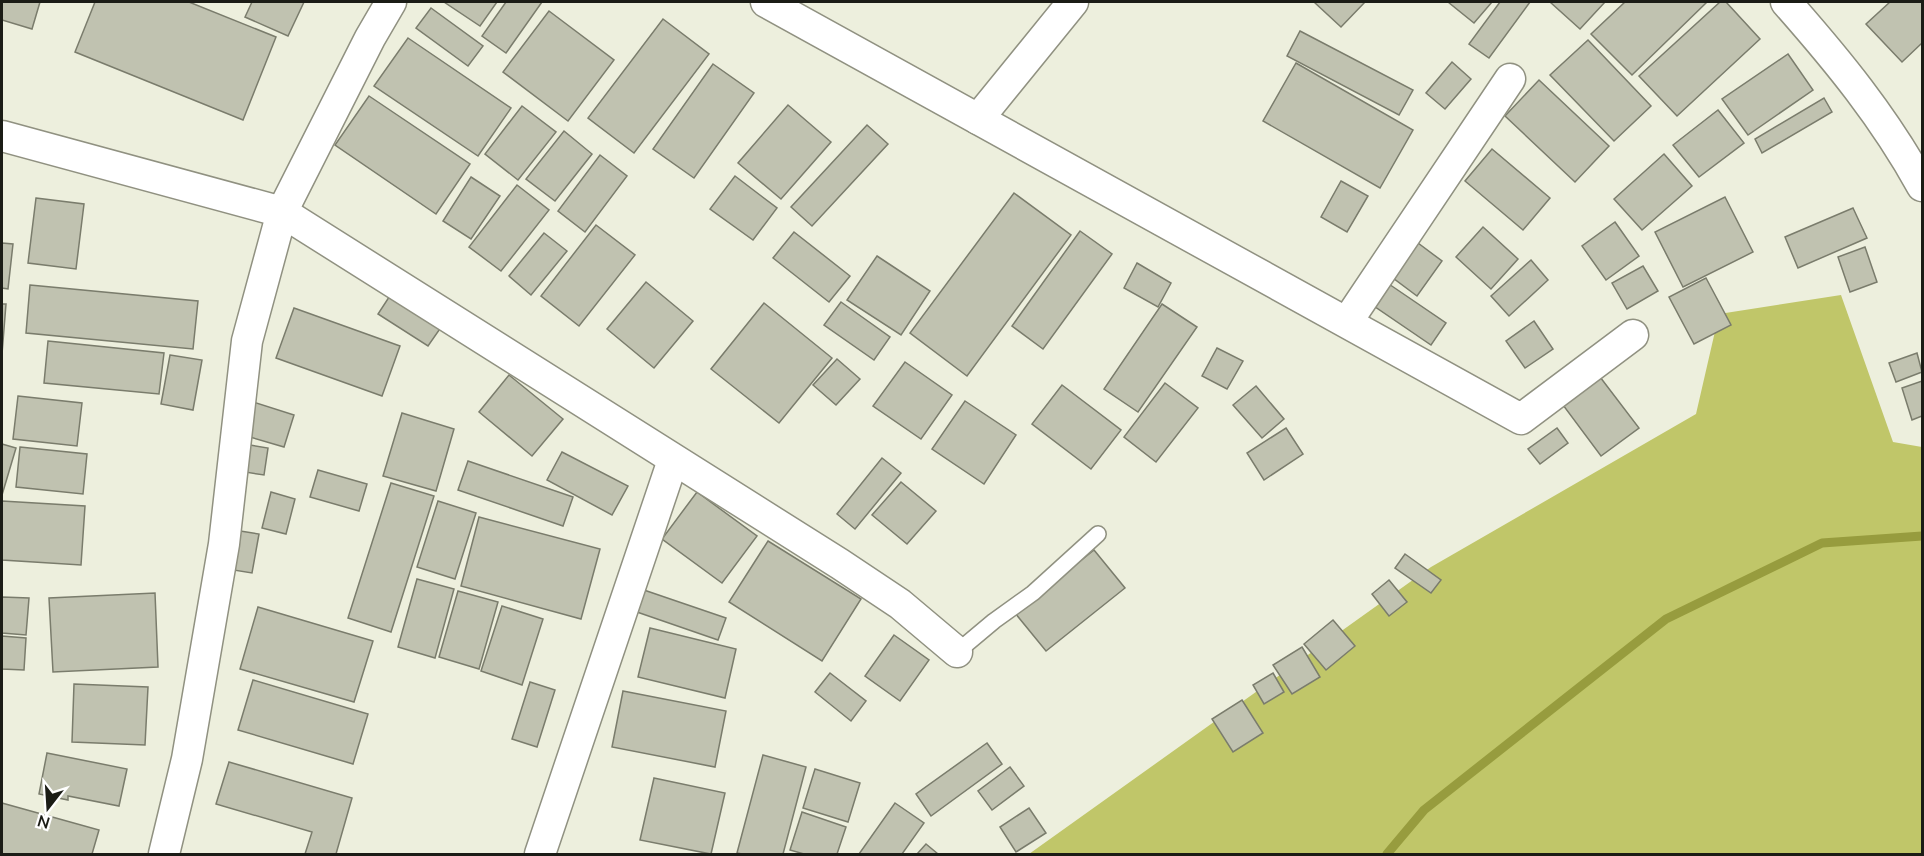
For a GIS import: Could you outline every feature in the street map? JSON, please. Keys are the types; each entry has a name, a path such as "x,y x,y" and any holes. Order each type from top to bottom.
{"street":[{"path":"164,855 187,759 224,544 247,341 282,212 370,38 391,2"},
{"path":"766,2 1521,418 1633,335"},
{"path":"978,119 1073,2"},
{"path":"1786,2 1845,70 1901,148 1923,186"},
{"path":"1347,322 1510,79"},
{"path":"2,135 282,212 900,604 957,652"},
{"path":"540,855 673,460"}],"lane":[{"path":"957,652 1033,593 1098,534"}],"green space":[{"path":"1841,295 1893,442 1922,447 1922,854 1029,854 1431,567 1696,414 1719,314"}],"building":[{"path":"2,2 40,2 32,29 2,20"},
{"path":"95,2 189,2 276,37 243,120 75,52"},
{"path":"252,2 304,2 288,36 245,17"},
{"path":"444,2 497,2 480,26"},
{"path":"506,2 542,2 506,53 482,36"},
{"path":"1314,2 1365,2 1341,27"},
{"path":"1448,2 1492,2 1474,23"},
{"path":"1500,2 1530,2 1489,58 1469,44"},
{"path":"1550,2 1605,2 1580,29"},
{"path":"1625,2 1707,2 1632,75 1591,34"},
{"path":"1720,2 1726,2 1760,39 1677,116 1639,76"},
{"path":"1890,2 1922,2 1922,43 1902,62 1866,24"},
{"path":"431,8 483,46 468,66 416,28"},
{"path":"549,11 614,60 568,121 503,72"},
{"path":"663,19 709,54 634,153 588,118"},
{"path":"1300,31 1413,90 1399,115 1287,56"},
{"path":"408,38 511,108 478,156 374,86"},
{"path":"1588,40 1651,106 1614,141 1550,75"},
{"path":"1788,54 1813,90 1748,135 1722,99"},
{"path":"1452,62 1471,79 1445,109 1426,93"},
{"path":"1296,63 1413,130 1380,188 1263,121"},
{"path":"713,64 754,93 694,178 653,149"},
{"path":"1539,80 1609,146 1575,182 1505,116"},
{"path":"369,96 470,164 436,214 335,145"},
{"path":"1824,98 1832,112 1762,153 1755,139"},
{"path":"788,105 831,142 781,199 738,163"},
{"path":"522,106 556,132 518,180 485,154"},
{"path":"1718,110 1744,143 1699,177 1673,145"},
{"path":"867,125 888,144 812,226 791,207"},
{"path":"564,131 592,154 555,201 526,179"},
{"path":"1492,149 1550,198 1523,230 1465,181"},
{"path":"1664,154 1692,186 1642,230 1614,199"},
{"path":"600,155 627,176 585,232 558,211"},
{"path":"735,176 777,208 753,240 710,209"},
{"path":"471,177 500,196 471,239 443,221"},
{"path":"1341,181 1368,196 1347,232 1321,217"},
{"path":"517,185 549,210 501,271 469,247"},
{"path":"1014,193 1071,235 967,376 910,333"},
{"path":"1725,197 1753,252 1683,287 1655,232"},
{"path":"36,198 84,204 76,269 28,263"},
{"path":"1853,208 1867,238 1798,268 1785,237"},
{"path":"1615,222 1639,256 1606,280 1582,246"},
{"path":"596,225 635,255 579,326 541,296"},
{"path":"1483,227 1518,259 1491,289 1456,257"},
{"path":"1080,231 1112,254 1043,349 1012,326"},
{"path":"794,232 850,276 829,302 773,258"},
{"path":"544,233 567,251 531,295 509,276"},
{"path":"1414,240 1442,261 1417,296 1389,275"},
{"path":"2,243 13,244 8,289 2,288"},
{"path":"1865,247 1877,282 1850,292 1838,257"},
{"path":"877,256 930,291 901,335 847,300"},
{"path":"1531,260 1548,280 1509,316 1491,296"},
{"path":"1137,263 1171,283 1158,307 1124,288"},
{"path":"1643,266 1658,291 1627,309 1612,283"},
{"path":"1706,278 1731,325 1694,344 1669,297"},
{"path":"1383,280 1446,323 1431,345 1368,302"},
{"path":"646,282 693,321 654,368 607,329"},
{"path":"30,285 198,301 193,349 26,333"},
{"path":"393,291 444,323 428,346 378,314"},
{"path":"841,302 890,337 874,360 824,325"},
{"path":"764,303 832,358 779,423 711,369"},
{"path":"2,304 6,304 2,354"},
{"path":"1162,304 1197,327 1138,412 1104,389"},
{"path":"294,308 400,346 382,396 276,358"},
{"path":"1534,321 1553,349 1525,368 1506,341"},
{"path":"48,341 164,353 159,394 44,383"},
{"path":"1217,348 1243,361 1227,389 1202,376"},
{"path":"1917,353 1922,372 1896,382 1889,363"},
{"path":"170,355 202,360 193,410 161,404"},
{"path":"837,359 860,379 836,405 813,385"},
{"path":"905,362 952,395 921,439 873,406"},
{"path":"1597,373 1639,428 1601,456 1560,401"},
{"path":"509,375 563,419 532,456 479,412"},
{"path":"1922,381 1922,416 1912,420 1902,388"},
{"path":"1165,383 1198,408 1156,462 1124,437"},
{"path":"1062,385 1121,430 1091,469 1032,424"},
{"path":"1256,386 1284,419 1262,438 1233,405"},
{"path":"18,396 82,403 77,446 13,439"},
{"path":"965,401 1016,435 984,484 932,449"},
{"path":"253,402 294,415 284,447 243,435"},
{"path":"402,413 454,429 436,491 383,476"},
{"path":"1286,428 1303,454 1264,480 1247,453"},
{"path":"1557,428 1568,443 1540,464 1528,449"},
{"path":"2,444 16,448 2,495"},
{"path":"244,444 268,448 264,475 239,471"},
{"path":"20,447 87,454 83,494 16,487"},
{"path":"562,452 628,486 612,515 547,480"},
{"path":"882,458 901,473 855,529 837,514"},
{"path":"468,461 573,497 563,526 458,490"},
{"path":"318,470 367,484 359,511 310,497"},
{"path":"901,482 936,511 907,544 872,515"},
{"path":"391,483 434,496 391,632 348,618"},
{"path":"271,492 295,499 286,534 262,528"},
{"path":"697,492 757,536 722,583 662,539"},
{"path":"2,501 85,506 81,565 2,560"},
{"path":"438,501 476,513 455,579 417,567"},
{"path":"479,517 600,549 581,619 461,586"},
{"path":"234,530 259,534 252,573 227,569"},
{"path":"768,541 861,599 822,661 729,602"},
{"path":"1094,550 1125,588 1046,651 1015,613"},
{"path":"1405,554 1441,580 1431,593 1395,568"},
{"path":"417,579 454,589 435,658 398,647"},
{"path":"1389,580 1407,602 1389,616 1372,594"},
{"path":"641,589 726,618 718,640 634,611"},
{"path":"458,591 498,602 479,669 439,657"},
{"path":"155,593 158,667 53,672 49,598"},
{"path":"2,597 29,598 26,635 2,633"},
{"path":"502,606 543,619 522,685 481,671"},
{"path":"258,607 373,641 354,702 240,669"},
{"path":"1333,620 1355,646 1326,670 1304,644"},
{"path":"650,628 736,649 725,698 638,677"},
{"path":"894,635 929,660 900,701 865,676"},
{"path":"2,636 26,638 24,670 2,669"},
{"path":"1302,647 1320,677 1292,694 1273,665"},
{"path":"830,673 866,701 851,721 815,692"},
{"path":"1273,673 1284,692 1264,704 1253,685"},
{"path":"253,680 368,714 353,764 238,730"},
{"path":"530,682 555,690 537,747 512,739"},
{"path":"74,684 148,687 145,745 72,742"},
{"path":"623,691 726,711 715,767 612,747"},
{"path":"1242,700 1263,733 1233,752 1212,719"},
{"path":"987,743 1002,764 931,816 916,794"},
{"path":"47,753 127,769 119,806 68,796 68,800 39,794"},
{"path":"763,755 806,767 783,854 737,853"},
{"path":"229,762 352,798 336,854 305,854 312,832 216,804"},
{"path":"1010,767 1024,786 992,810 978,791"},
{"path":"815,769 860,783 848,822 803,808"},
{"path":"654,778 725,793 711,854 640,840"},
{"path":"2,803 99,830 92,854 2,854"},
{"path":"895,803 924,823 902,854 859,854"},
{"path":"1029,808 1046,833 1016,852 1000,827"},
{"path":"802,812 846,827 837,854 804,854 790,850"},
{"path":"926,844 938,854 917,854"}],"waterway":[{"path":"1387,854 1424,810 1666,619 1822,543 1922,536"}]}
